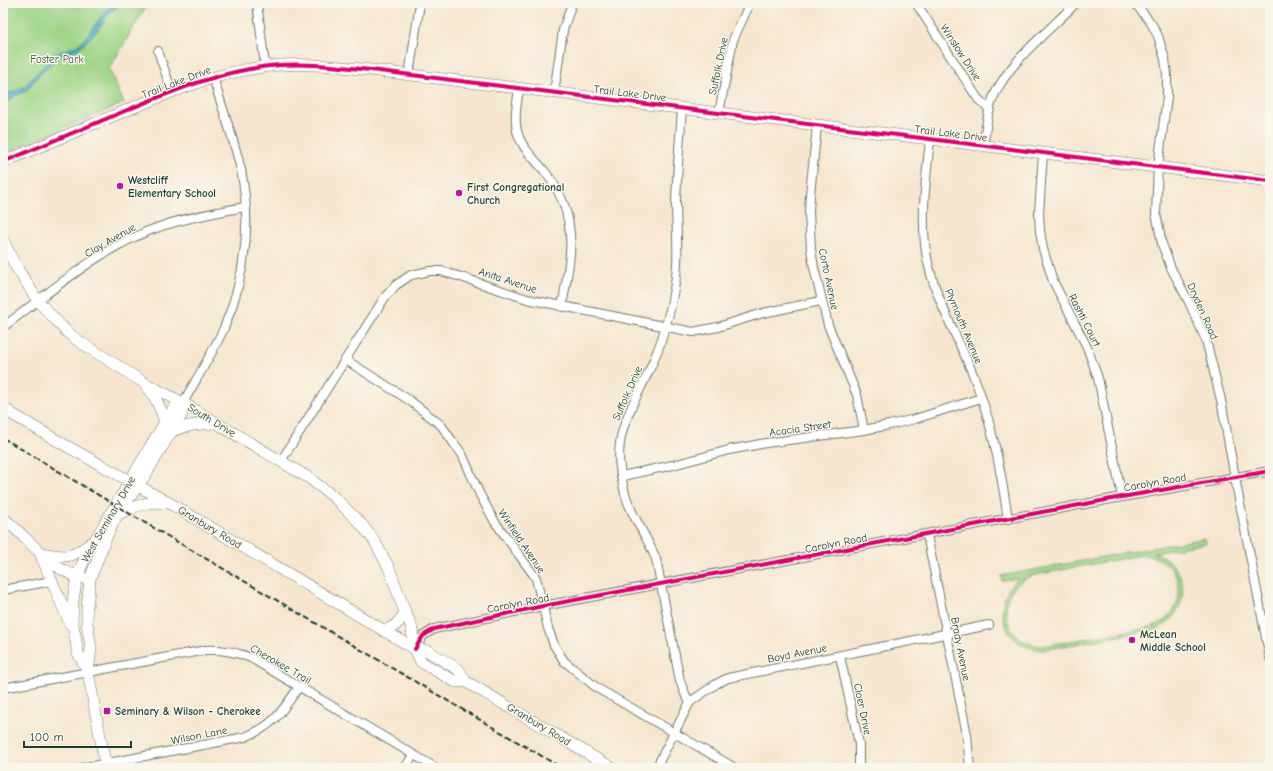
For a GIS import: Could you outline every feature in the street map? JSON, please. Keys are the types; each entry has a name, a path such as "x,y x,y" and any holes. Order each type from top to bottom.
{"street":[{"path":"257,3 265,66"},
{"path":"409,75 420,3"},
{"path":"554,93 563,30 572,3"},
{"name":"Suffolk Drive","path":"719,113 734,40 750,3"},
{"name":"Winslow Drive","path":"916,3 978,99 990,110"},
{"path":"983,146 990,110 997,90 1018,61 1076,3"},
{"name":"Dryden Road","path":"1135,3 1158,36 1165,59 1167,97 1158,166 1156,214 1161,239 1171,268 1189,302 1206,340 1221,400 1270,658"},
{"path":"1269,3 1270,10"},
{"path":"158,51 172,92"},
{"name":"Trail Lake Drive","path":"3,162 172,92 213,77 265,66 296,64 409,75 930,140 1158,166 1270,181"},
{"name":"West Seminary Drive","path":"106,766 88,672 78,653 72,619 77,576 94,540 172,431 182,414 183,402 220,335 238,289 242,272 246,241 243,182 239,160 213,77"},
{"path":"519,89 516,119 519,138 525,148 547,173 556,187 563,202 569,224 571,235 570,256 562,307"},
{"name":"Suffolk Drive","path":"682,108 677,187 678,263 674,290 665,327 654,361 625,423 619,444 623,486 634,517 650,544 656,560 680,681 690,702"},
{"name":"Corto Avenue","path":"817,126 809,212 811,249 816,281 828,325 857,395 864,430"},
{"name":"Plymouth Avenue","path":"930,140 924,203 924,230 927,259 937,290 981,398 996,452 1008,519"},
{"name":"Rashti Court","path":"1043,153 1039,213 1043,249 1053,281 1087,347 1098,378 1122,497"},
{"path":"3,157 15,157"},
{"name":"Clay Avenue","path":"3,327 60,283 105,253 147,232 162,226 199,216 245,207"},
{"name":"South Drive","path":"3,240 15,266 38,301 65,330 77,340 143,382 183,402 215,423 309,478 335,498 362,525 374,540 389,568 411,625 415,649"},
{"name":"Anita Avenue","path":"281,461 385,297 396,285 411,275 430,271 440,271 527,299 693,332 718,327 763,313 821,301"},
{"name":"Winfield Avenue","path":"346,360 409,400 441,426 462,454 480,495 495,522 536,578 554,645 564,661 597,688 735,768"},
{"path":"143,382 153,392 160,405 164,422"},
{"name":"Acacia Street","path":"622,476 766,443 864,430 915,419 981,398"},
{"name":"West Seminary Drive","path":"88,672 91,648 86,607 90,579 107,535 164,422 174,408 183,402"},
{"name":"Granbury Road","path":"3,407 19,418 171,504 415,649 428,651 459,670 465,681 612,768"},
{"path":"172,431 197,424 215,423"},
{"name":"Carolyn Road","path":"415,649 423,636 434,628 543,606 662,585 1122,497 1235,478 1270,470"},
{"path":"117,515 141,504 156,502 171,504"},
{"path":"3,518 57,567 77,576 90,579"},
{"name":"Brady Avenue","path":"927,535 967,735 970,768"},
{"path":"40,553 63,556 74,555 94,540"},
{"path":"40,553 75,636"},
{"path":"3,590 52,581"},
{"path":"384,631 396,626 402,619 405,612"},
{"name":"Boyd Avenue","path":"675,733 690,702 716,684 728,678 989,625"},
{"name":"Cherokee Trail","path":"3,688 206,650 221,649 237,652 251,658 436,768"},
{"name":"Cloer Drive","path":"840,656 859,744 858,768"},
{"name":"Wilson Lane","path":"82,768 106,766 232,740 256,733 279,716 299,686"},
{"path":"656,768 675,733"},
{"path":"405,768 414,755"}],"green space":[{"name":"Foster Park","path":"6,3 148,3 109,69 124,103 10,151 3,152 3,6"},
{"path":"1205,538 1206,543 1154,553 1170,562 1177,571 1183,589 1179,608 1166,623 1157,629 1043,650 1029,647 1018,642 1010,633 1005,623 1003,612 1004,600 1009,589 1018,578 1002,581 1001,576","holes":["1142,555 1157,558 1168,565 1175,575 1179,587 1178,599 1173,611 1164,621 1150,627 1043,646 1028,643 1017,635 1010,625 1006,614 1007,602 1012,590 1021,581 1035,575"]}],"water":[{"path":"115,3 123,3 109,13 97,31 84,44 76,50 57,58 40,74 26,91 15,96 3,106 3,96 25,86 53,55 76,46 83,41 105,11"}],"railway":[{"path":"3,438 562,768"}],"cycle path":[{"path":"3,162 204,80 260,67 303,65 371,70 1270,181"},
{"path":"415,649 423,636 434,629 543,606 1122,497 1270,471"}],"place":[{"name":"Westcliff Elementary School","path":"120,186"},
{"name":"First Congregational Church","path":"459,193"},
{"name":"McLean Middle School","path":"1132,640"},
{"name":"Seminary & Wilson - Cherokee","path":"107,711"}]}
